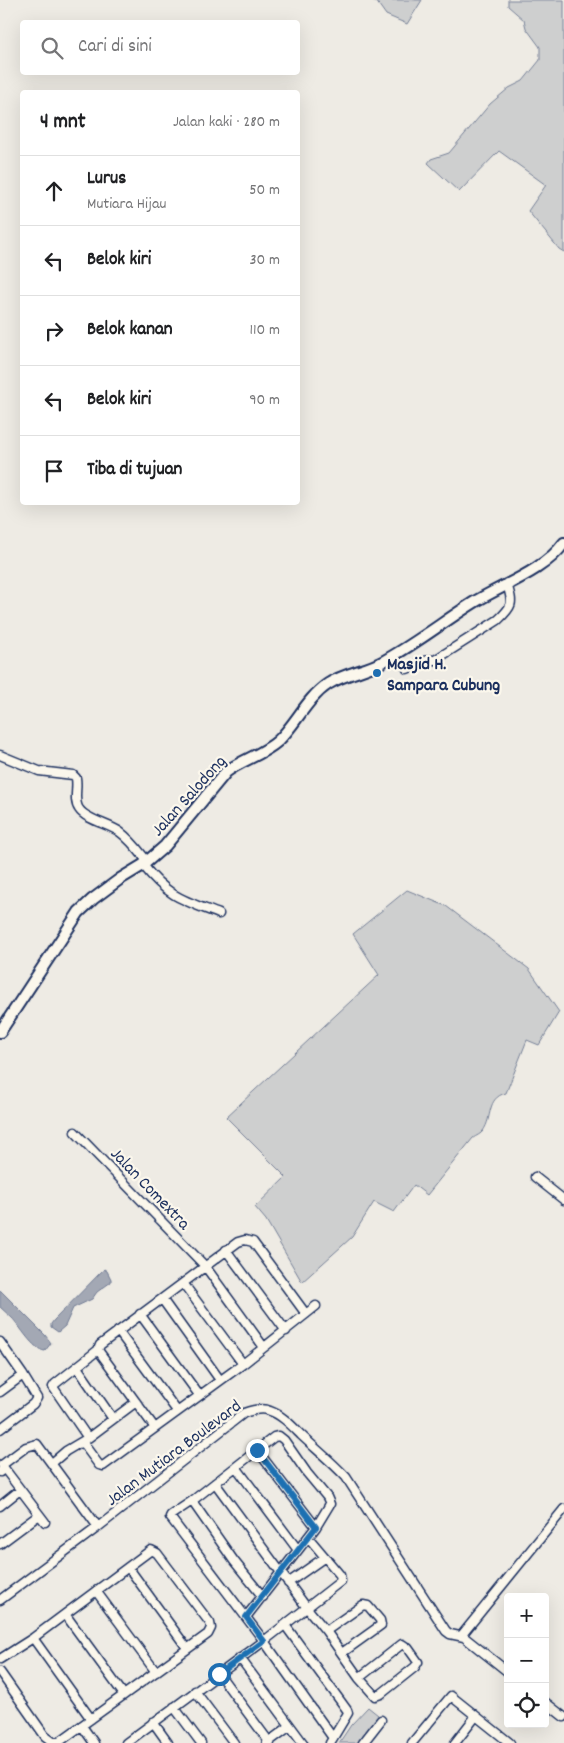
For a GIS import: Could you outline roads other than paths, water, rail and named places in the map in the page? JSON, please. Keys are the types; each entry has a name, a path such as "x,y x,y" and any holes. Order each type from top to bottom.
{"street":[{"name":"Jalan Salodong","path":"0,1032 79,912 165,846 226,772 269,748 278,740 313,697 326,686 335,680 384,662 475,602 543,563 554,555 564,543"},
{"path":"408,669 428,660 435,660 505,614 512,601 507,583"},
{"path":"0,755 39,770 73,775 76,778 77,805 80,811 119,831 134,844 145,863 165,889 185,902 219,914"},
{"name":"Jalan Comextra","path":"75,1132 205,1266 263,1346"},
{"path":"535,1177 564,1200"},
{"path":"306,1314 253,1242 245,1240 226,1250 140,1314 99,1346 98,1350 54,1384 53,1387 99,1466 103,1466 243,1364 263,1346 286,1331 316,1306"},
{"path":"226,1250 286,1331"},
{"path":"182,1283 243,1364"},
{"path":"162,1299 220,1380"},
{"path":"140,1314 199,1395"},
{"path":"118,1331 177,1411"},
{"path":"0,1342 37,1396 37,1400 0,1429"},
{"path":"98,1350 156,1428"},
{"path":"77,1367 113,1419"},
{"path":"1,1389 23,1375"},
{"path":"52,1463 136,1402"},
{"name":"Jalan Mutiara Boulevard","path":"0,1600 98,1527 244,1413 252,1410 268,1410 292,1426 346,1477 442,1626 450,1634 461,1636 504,1669"},
{"path":"246,1617 316,1527 330,1504 327,1497 282,1438 276,1436 192,1501 170,1515 170,1517 264,1641 331,1741 348,1713 347,1710 285,1625"},
{"path":"45,1522 2,1467 26,1447 35,1444 41,1448 98,1527"},
{"path":"257,1450 316,1527"},
{"path":"236,1467 298,1550"},
{"path":"215,1483 288,1583 326,1631 359,1678 371,1694 377,1696 415,1667 418,1662 408,1648 401,1645 359,1678"},
{"path":"0,1506 20,1490"},
{"path":"192,1501 262,1597"},
{"path":"461,1636 564,1509"},
{"path":"0,1544 39,1515"},
{"path":"129,1742 153,1722 285,1625 341,1579 340,1575 308,1537"},
{"path":"0,1659 33,1638 148,1551 154,1550 157,1553 210,1623 210,1631 59,1742 53,1742 45,1736 0,1673"},
{"path":"288,1583 325,1557"},
{"path":"128,1567 188,1648"},
{"path":"96,1590 156,1672"},
{"path":"326,1631 363,1605 368,1606 380,1620 381,1625 342,1653"},
{"path":"64,1614 124,1695"},
{"path":"33,1638 92,1719"},
{"path":"240,1658 303,1743"},
{"path":"219,1674 268,1743 290,1726"},
{"path":"195,1691 234,1743"},
{"path":"412,1743 451,1696 506,1742"},
{"path":"549,1705 564,1717"},
{"path":"174,1707 201,1743"},
{"path":"455,1743 476,1716"},
{"path":"363,1743 382,1720"},
{"path":"153,1722 168,1743"},
{"path":"82,1726 94,1743"}],"place":[{"name":"Masjid H. Sampara Cubung","path":"377,673"}]}
